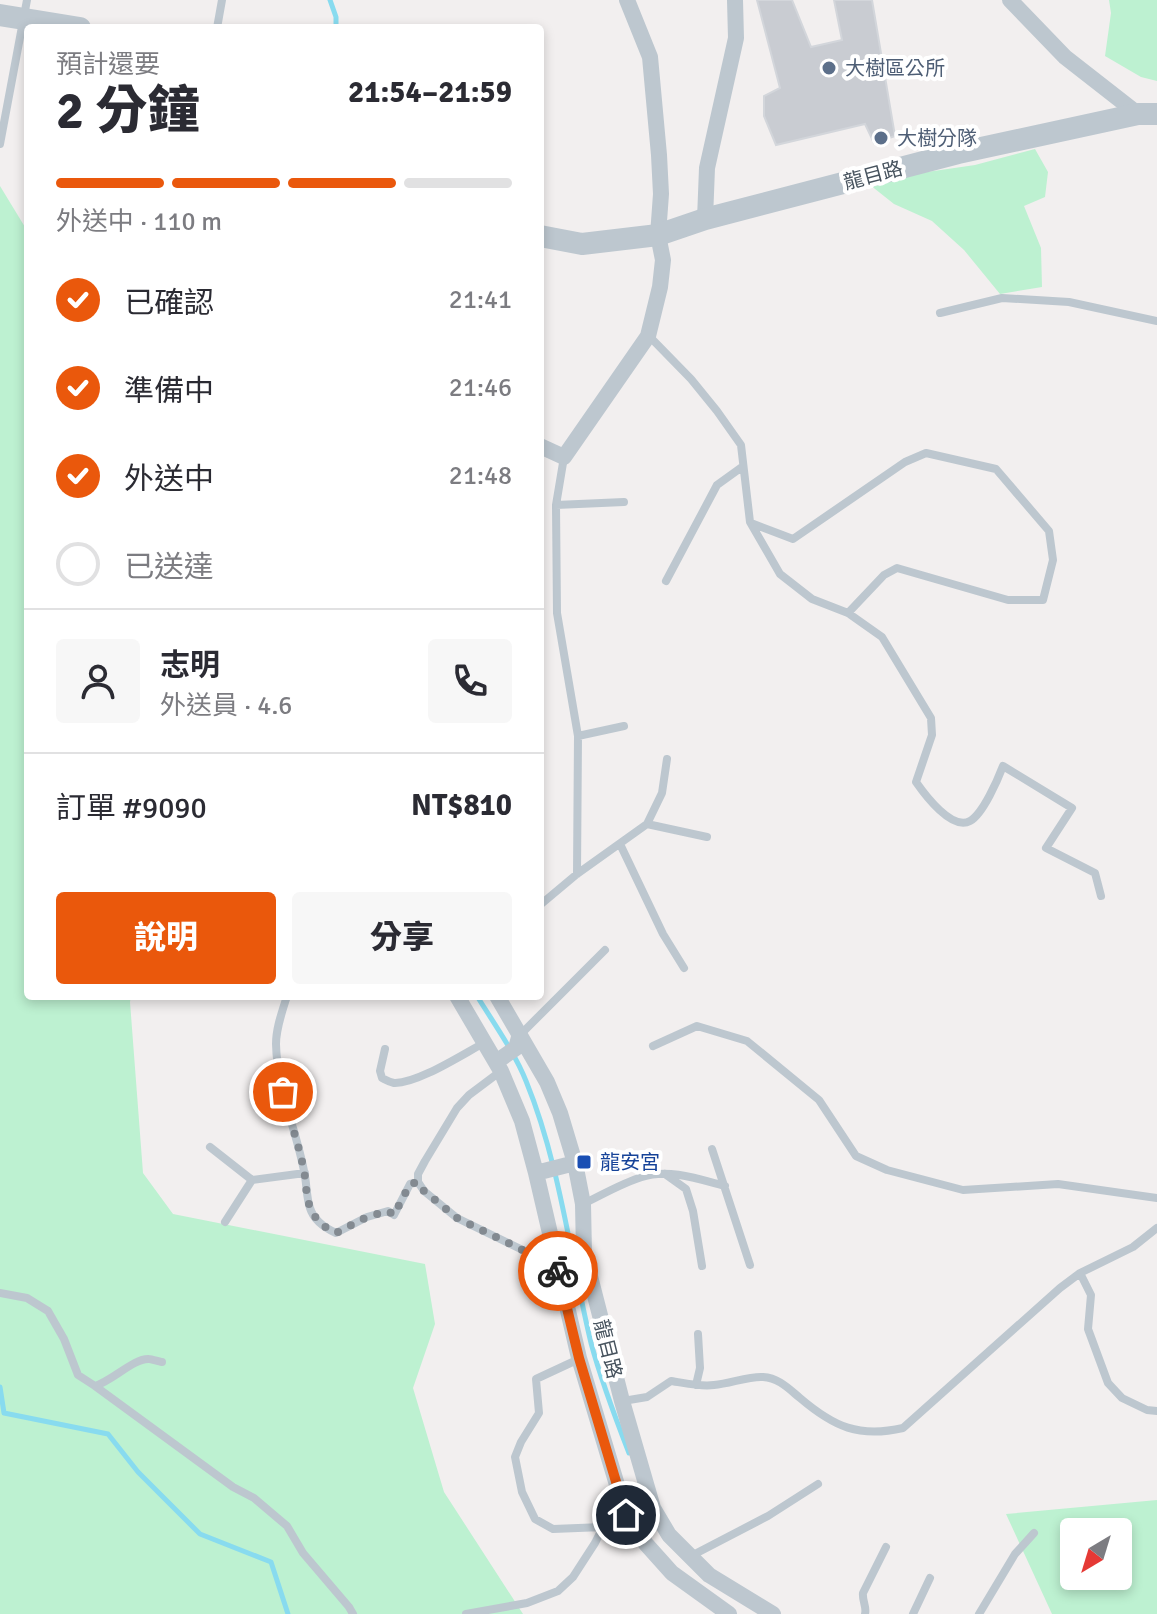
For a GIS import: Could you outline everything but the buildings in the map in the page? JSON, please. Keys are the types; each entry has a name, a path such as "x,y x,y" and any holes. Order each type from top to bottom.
{"street":[{"path":"544,448 564,457 648,336 660,287 663,260 658,235 660,168 650,57 627,0"},
{"path":"705,219 707,168 736,38 735,0"},
{"path":"1010,0 1065,57 1147,114"},
{"path":"0,15 26,9 68,24"},
{"name":"龍目路","path":"544,237 582,244 658,235 705,219 958,153 1147,114"},
{"name":"龍目路","path":"459,1000 500,1064 522,1121 540,1172 554,1255 579,1358 640,1511 709,1575 773,1614"},
{"name":"龍目路","path":"499,1000 518,1041 551,1092 560,1113 583,1204 584,1253 622,1401 646,1544 672,1573 729,1614"},
{"path":"500,1064 518,1041"},
{"path":"540,1172 572,1164"}],"lane":[{"path":"218,24 222,0"},
{"path":"0,144 26,9"},
{"path":"940,313 1002,298 1069,302 1157,321"},
{"path":"648,336 691,379 741,445 750,522 780,574 812,599 848,613 882,637 931,718 932,735 916,782 928,799 952,819 961,823 972,820 993,792 1003,766 1072,808 1046,848 1095,873 1101,896"},
{"path":"750,522 793,539 905,462 926,453 996,469 1049,531 1053,560 1043,600 1008,600 897,568 884,575 848,613"},
{"path":"564,457 556,505 557,613 578,736 577,874"},
{"path":"666,581 717,485 742,467"},
{"path":"556,505 624,502"},
{"path":"578,736 624,726"},
{"path":"544,902 647,824 662,793 667,759"},
{"path":"647,824 707,837"},
{"path":"620,844 663,934 684,968"},
{"path":"518,1041 605,950"},
{"path":"286,1000 276,1042 278,1069 305,1173 310,1210 317,1221 336,1233 367,1217 388,1211 394,1215 410,1184 418,1182"},
{"path":"653,1046 697,1026 747,1041 819,1100 856,1156 887,1170 963,1190 1058,1184 1157,1198"},
{"path":"385,1049 380,1071 382,1078 392,1083 410,1081 424,1075 484,1043"},
{"path":"500,1064 457,1108 418,1174 418,1182 424,1191 457,1218 537,1257 554,1255"},
{"path":"210,1147 252,1180 305,1173"},
{"path":"712,1149 750,1265"},
{"path":"583,1204 643,1176 664,1173 725,1186"},
{"path":"664,1173 686,1189 702,1266"},
{"path":"225,1222 252,1180"},
{"path":"622,1401 647,1397 671,1381 711,1386 763,1376 781,1382 824,1418 855,1430 881,1433 903,1428 1060,1288 1080,1273 1133,1247 1157,1228"},
{"path":"1080,1273 1091,1295 1088,1329 1108,1383 1122,1398 1147,1410 1157,1411"},
{"path":"0,1293 27,1298 48,1311 64,1339 78,1375 233,1487 254,1498 287,1526 303,1553 353,1614"},
{"path":"696,1385 700,1368 698,1334"},
{"path":"95,1386 105,1383 140,1360 150,1358 162,1362"},
{"path":"579,1358 536,1379 539,1413 515,1457 522,1492 535,1519 553,1529 603,1527"},
{"path":"690,1556 768,1516 818,1484"},
{"path":"466,1614 527,1603 558,1591 573,1577 603,1527 615,1519 640,1511"},
{"path":"979,1614 1015,1554 1034,1533"},
{"path":"865,1614 863,1593 886,1547"},
{"path":"913,1614 930,1578"}],"green space":[{"path":"1109,0 1157,0 1157,81 1141,77 1105,56 1111,13"},
{"path":"1035,149 1048,172 1045,197 1024,206 1041,248 1042,287 1000,294 964,250 932,221 894,204 865,181 975,165"},
{"path":"0,186 24,225 24,1000 130,1000 143,1173 173,1214 425,1264 435,1324 413,1388 444,1492 523,1614 0,1614"},
{"path":"1157,1500 1157,1614 1052,1614 1006,1514"}],"waterway":[{"path":"330,0 336,24"},
{"path":"479,1000 516,1060 538,1113 556,1177 591,1343 629,1453"},
{"path":"0,1387 4,1413 108,1434 138,1472 200,1534 271,1562 288,1614"}],"way so far":[{"path":"283,1092 305,1173 310,1210 326,1228 336,1233 367,1217 388,1211 394,1215 410,1184 418,1182 424,1191 457,1218 537,1257 554,1255 558,1271"}],"place":[{"name":"大樹區公所","path":"829,68"},
{"name":"大樹分隊","path":"881,138"},
{"name":"龍安宮","path":"584,1162"}],"route":[{"path":"558,1271 579,1358 626,1515"}]}
